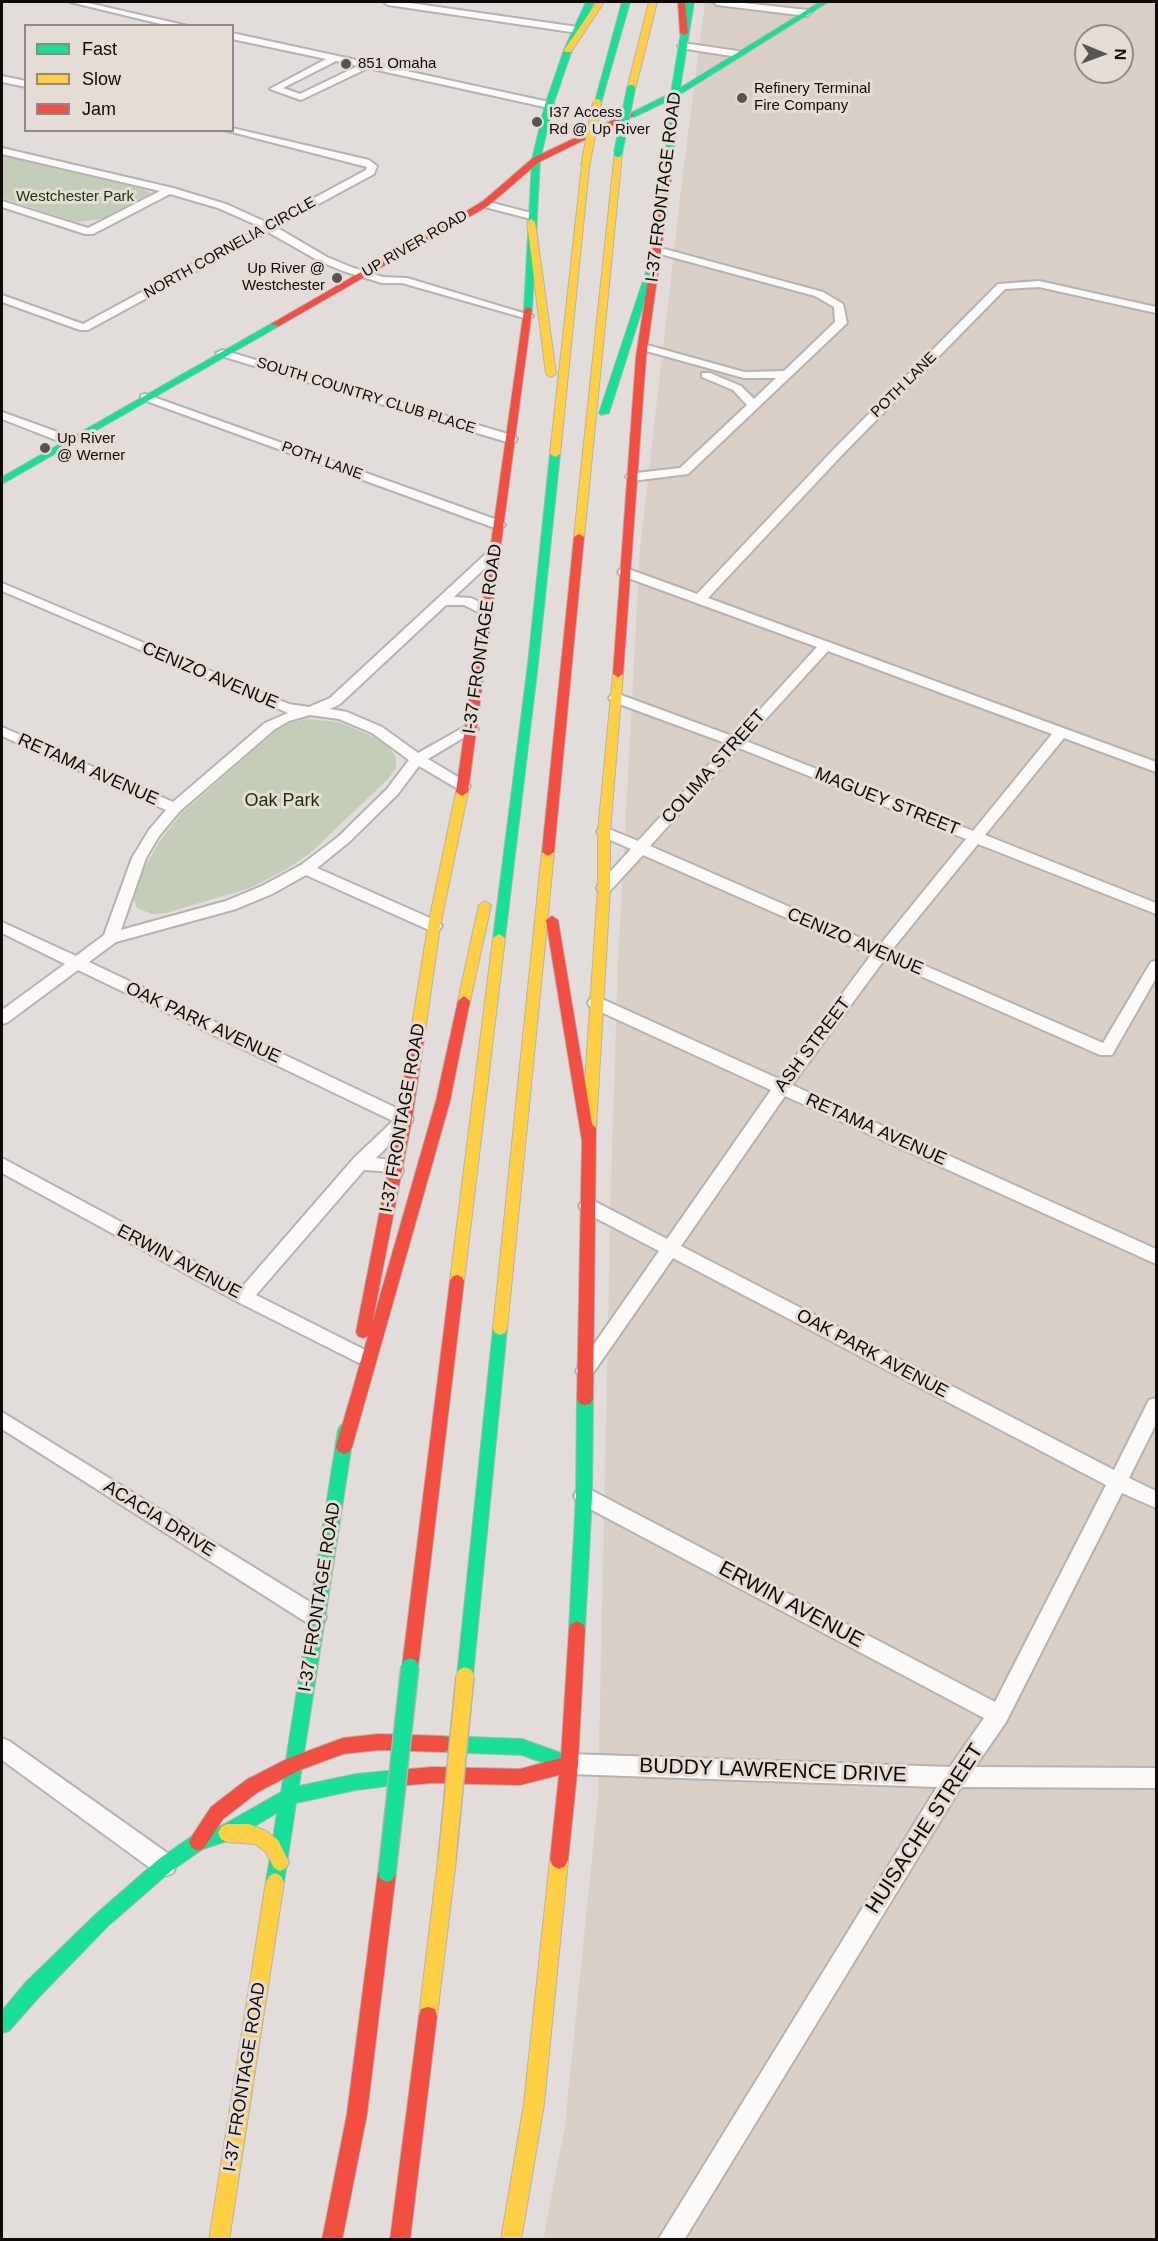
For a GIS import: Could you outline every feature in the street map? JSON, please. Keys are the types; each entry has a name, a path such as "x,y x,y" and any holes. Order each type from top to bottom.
{"main road":[{"name":"I-37 FRONTAGE ROAD","path":"219,2240 359,1355 405,1119 434,926 463,786 527,320 536,160 549,105 568,50 590,2"},
{"path":"568,50 600,2"},
{"path":"332,2240 357,2114 387,1873 410,1667 523,752 585,167 597,103 626,2"},
{"path":"400,2240 447,1860 538,953 544,873 618,153 653,2"},
{"path":"681,2 683,40"},
{"name":"I-37 FRONTAGE ROAD","path":"511,2240 534,2104 570,1764 584,1496 588,1139 604,888 604,832 642,352 668,172 675,94 690,2"},
{"name":"UP RIVER ROAD","path":"2,481 484,204 536,160 675,94 824,2"},
{"path":"531,219 557,422"},
{"path":"588,445 604,414 657,250"},
{"path":"496,846 507,790 523,752"},
{"path":"544,873 588,1139"},
{"path":"344,1447 443,1101 488,891"},
{"name":"BUDDY LAWRENCE DRIVE","path":"198,1842 217,1812 252,1786 295,1764 343,1746 379,1742 522,1748 570,1764"},
{"name":"BUDDY LAWRENCE DRIVE","path":"2,2025 32,1989 102,1920 165,1865 198,1842 227,1833 290,1796 356,1782 410,1777 520,1777 570,1764"},
{"path":"227,1833 249,1833 260,1837 272,1846 280,1862"}],"street":[{"path":"74,2 175,24"},
{"path":"388,2 578,30"},
{"path":"717,2 807,13"},
{"path":"234,36 549,105"},
{"path":"683,40 738,54"},
{"path":"336,58 275,89 301,97 368,65"},
{"path":"2,78 24,84"},
{"name":"NORTH CORNELIA CIRCLE","path":"2,298 84,327 370,172 372,166 366,162 234,131"},
{"path":"2,151 169,190 222,206 268,227 323,259 382,280 394,288 527,320"},
{"path":"2,204 89,232 169,190"},
{"path":"484,204 531,219"},
{"path":"632,477 684,471 841,323 839,306 819,294 657,250"},
{"name":"POTH LANE","path":"699,600 839,451 1002,286 1039,284 1156,310"},
{"path":"642,352 717,373 753,376 788,374"},
{"name":"SOUTH COUNTRY CLUB PLACE","path":"222,353 511,439"},
{"path":"717,373 754,405"},
{"name":"POTH LANE","path":"145,397 499,525"},
{"path":"2,415 70,441"},
{"path":"111,938 139,858 154,833 175,808 270,726 284,718 334,701 494,553"},
{"path":"624,572 1156,767"},
{"name":"CENIZO AVENUE","path":"2,587 286,708 342,716 377,730 417,759 463,786"},
{"path":"442,602 466,601 487,611"},
{"name":"COLIMA STREET","path":"604,888 825,646"},
{"name":"MAGUEY STREET","path":"616,698 736,742 1156,909"},
{"path":"2,1018 111,938 231,905 267,890 306,868 343,840 392,792 417,759 471,729"},
{"name":"RETAMA AVENUE","path":"2,731 175,808"},
{"name":"ASH STREET","path":"584,1371 782,1087 881,953 1061,732"},
{"name":"CENIZO AVENUE","path":"604,832 640,850 1106,1051 1156,966"},
{"path":"306,868 434,926"},
{"name":"OAK PARK AVENUE","path":"2,927 405,1119"},
{"name":"RETAMA AVENUE","path":"596,1003 1156,1257"},
{"path":"244,1297 360,1163 405,1119"},
{"path":"360,1163 384,1165 395,1171"},
{"name":"ERWIN AVENUE","path":"2,1165 244,1297 359,1355"},
{"name":"OAK PARK AVENUE","path":"588,1206 1156,1500"},
{"name":"HUISACHE STREET","path":"670,2240 955,1777 999,1715 1156,1406"},
{"name":"ACACIA DRIVE","path":"2,1420 316,1617"},
{"name":"ERWIN AVENUE","path":"584,1496 999,1715"},
{"path":"2,1748 165,1865"},
{"name":"BUDDY LAWRENCE DRIVE","path":"570,1764 955,1777 1156,1778"}],"shaded area":[{"path":"705,2 1156,2 1156,2239 543,2240 565,2125 598,1797 618,962 640,549"}],"green space":[{"name":"Westchester Park","path":"2,155 151,193 102,219 77,222 2,198"},
{"name":"Oak Park","path":"307,719 339,722 378,739 390,748 396,758 396,768 389,778 309,854 285,870 250,888 166,913 152,914 137,908 134,900 143,871 159,842 181,814 278,729 292,722"}],"traffic: fast":[{"path":"528,310 536,160 549,105 568,50 590,2"},
{"path":"597,103 626,2"},
{"path":"667,180 675,94 690,2"},
{"path":"631,115 675,94 824,2"},
{"path":"618,153 631,89"},
{"path":"604,413 657,250"},
{"path":"2,481 276,324"},
{"path":"499,938 533,664 555,454"},
{"path":"465,1676 500,1329"},
{"path":"577,1629 584,1496 585,1399"},
{"path":"275,1882 346,1430"},
{"path":"387,1873 410,1667"},
{"path":"443,1744 522,1747 569,1764"},
{"path":"2,2024 32,1990 102,1920 165,1865 198,1842 227,1833 290,1796 356,1782 398,1778"}],"traffic: slow":[{"path":"568,50 600,2"},
{"path":"631,89 653,2"},
{"path":"585,167 597,103"},
{"path":"579,537 618,153"},
{"path":"555,454 585,167"},
{"path":"531,222 551,374"},
{"path":"589,1128 604,888 604,832 618,674"},
{"path":"418,1032 434,926 462,792"},
{"path":"500,1329 548,852"},
{"path":"464,1001 485,905"},
{"path":"457,1281 499,938"},
{"path":"447,1860 465,1676"},
{"path":"227,1833 249,1833 260,1837 272,1846 280,1862"},
{"path":"428,2016 447,1860"},
{"path":"511,2240 534,2104 559,1860"},
{"path":"219,2240 275,1882"}],"traffic: jam":[{"path":"681,2 684,33"},
{"path":"276,324 485,204 536,160 631,115"},
{"path":"618,674 641,357 667,180"},
{"path":"462,792 528,310"},
{"path":"548,852 579,537"},
{"path":"552,920 588,1139"},
{"path":"344,1447 443,1101 464,1001"},
{"path":"363,1332 405,1119 418,1032"},
{"path":"585,1399 589,1128"},
{"path":"410,1667 457,1281"},
{"path":"559,1860 569,1764 577,1629"},
{"path":"198,1842 217,1813 252,1786 295,1764 343,1746 379,1742 443,1744"},
{"path":"398,1778 432,1775 520,1777 569,1764"},
{"path":"332,2240 357,2114 387,1873"},
{"path":"400,2240 428,2016"}],"place":[{"name":"851 Omaha","path":"346,64"},
{"name":"Refinery Terminal Fire Company","path":"742,98"},
{"name":"I37 Access Rd @ Up River","path":"537,122"},
{"name":"Up River @ Westchester","path":"337,278"},
{"name":"Up River @ Werner","path":"45,448"}]}
